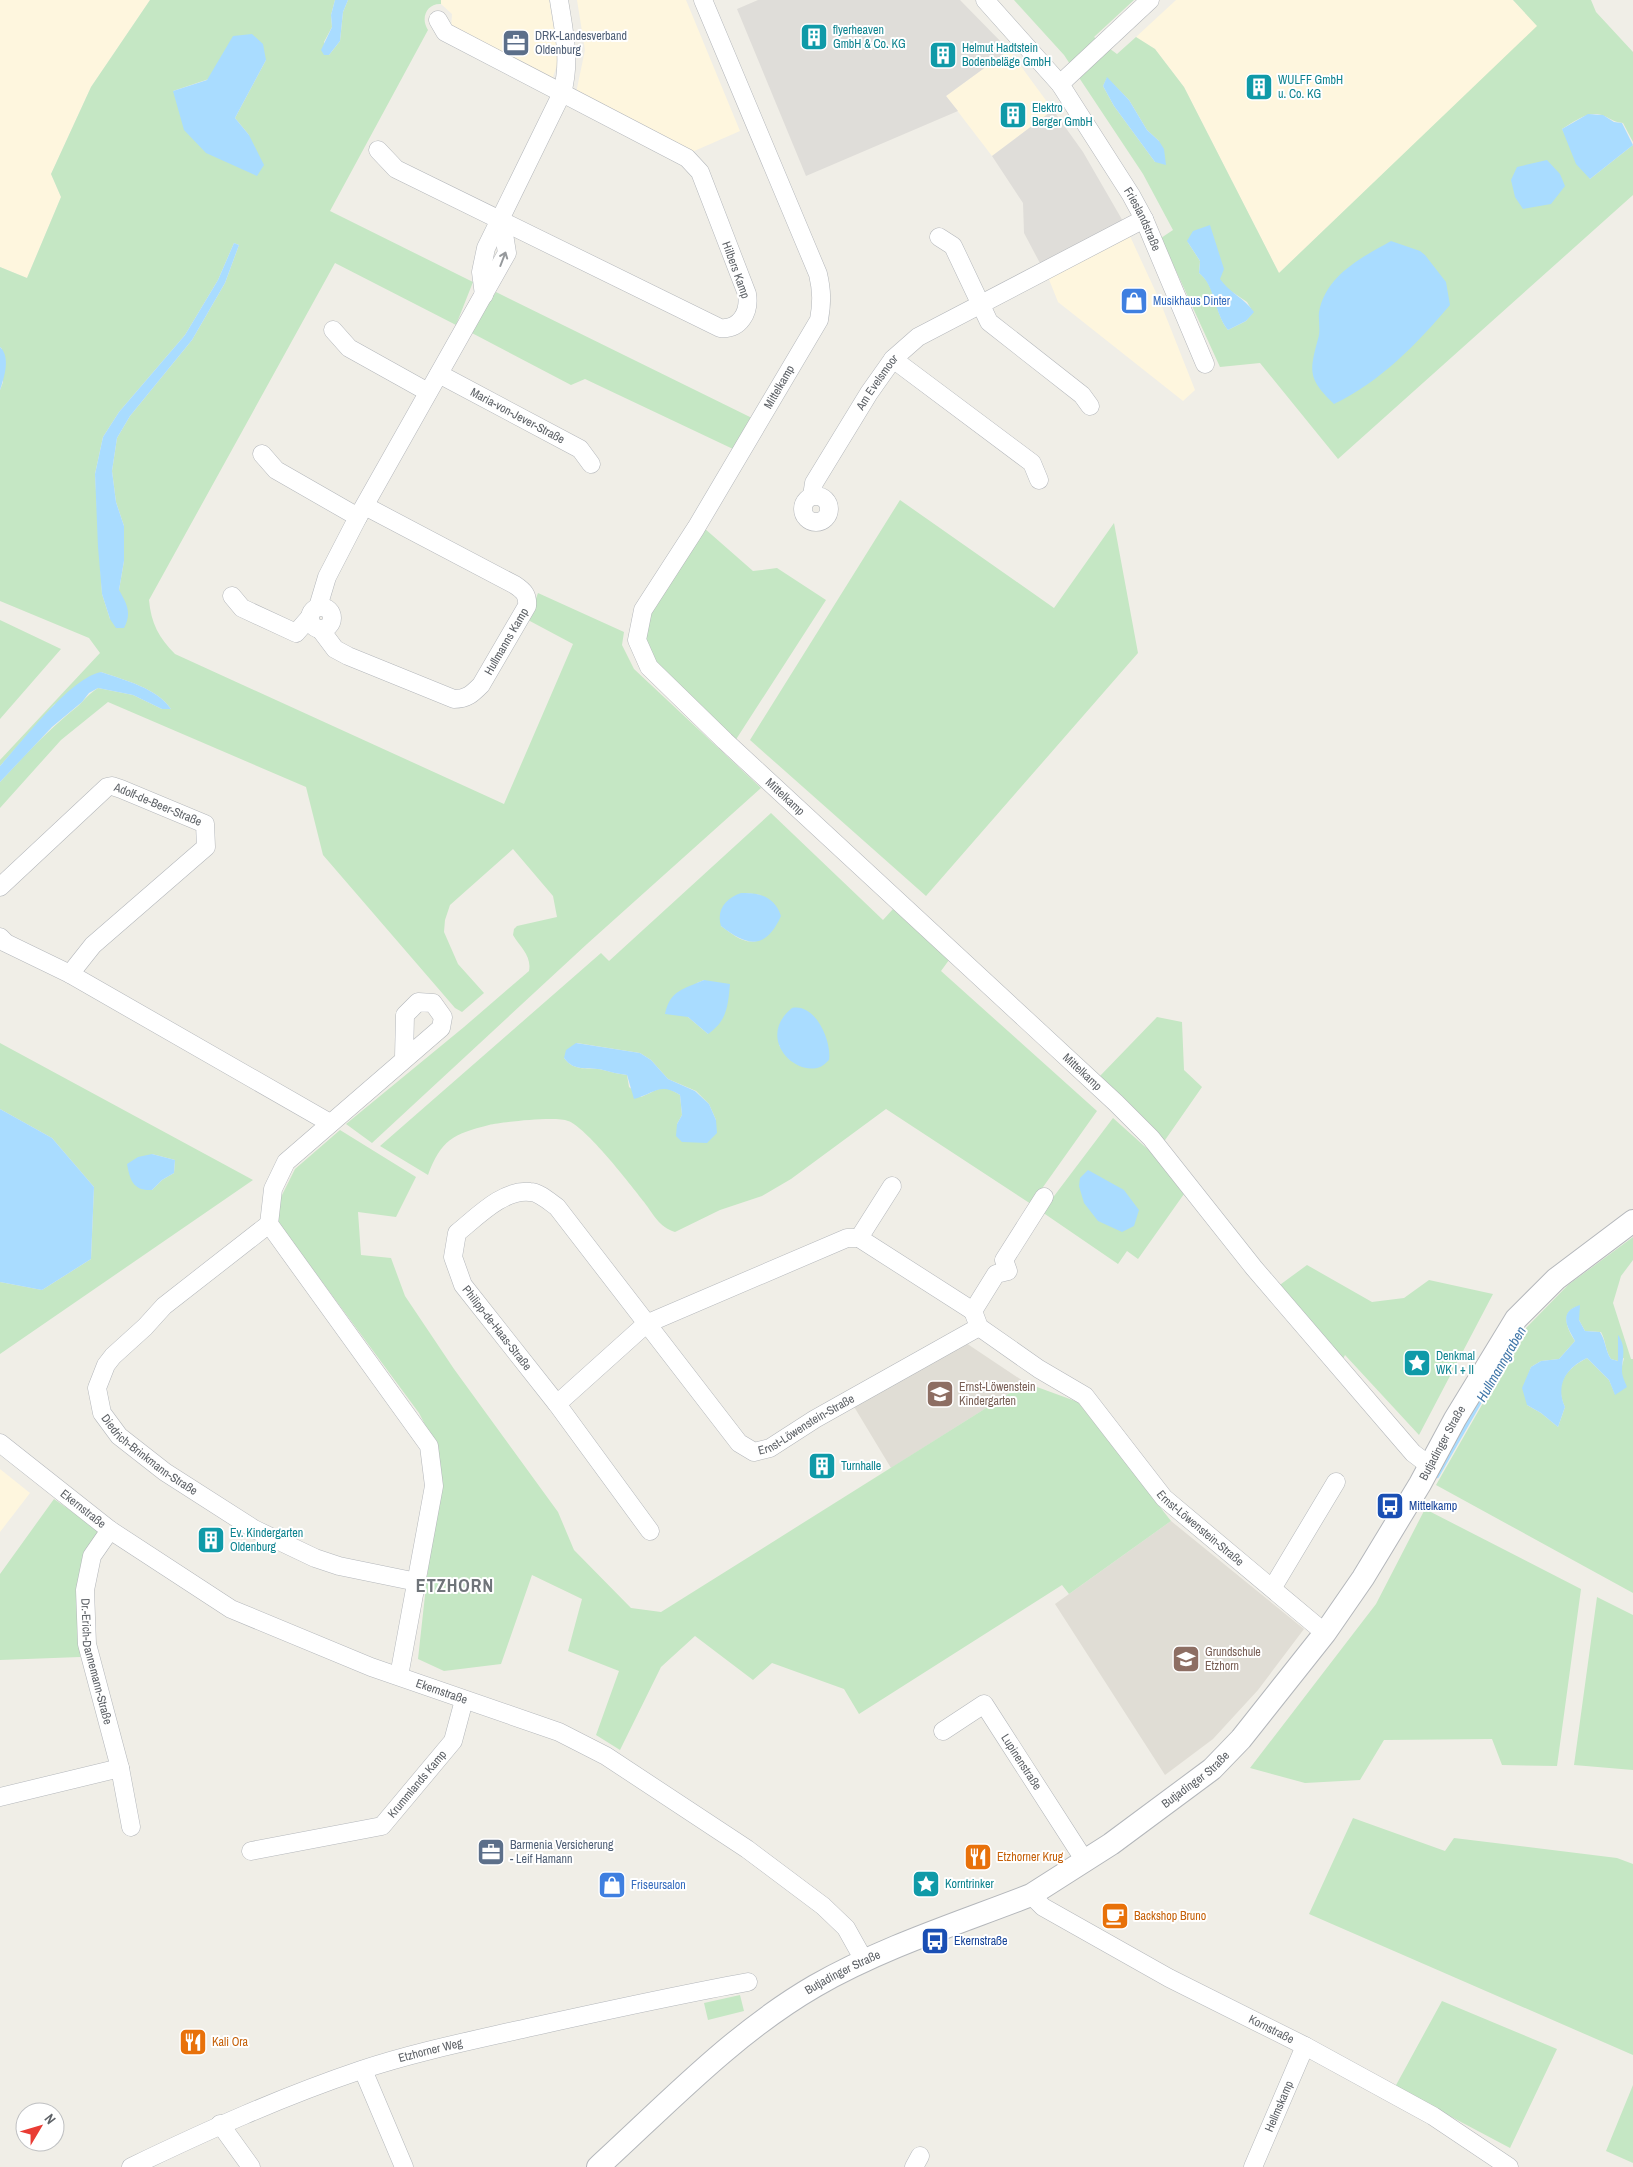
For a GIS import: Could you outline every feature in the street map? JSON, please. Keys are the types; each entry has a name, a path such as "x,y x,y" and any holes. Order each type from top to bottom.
{"street":[{"path":"232,596 242,608 296,633 316,617 327,577 428,392 484,295 481,272 486,248 562,93 567,77 568,53 559,0"},
{"name":"Mittelkamp","path":"704,0 818,274 822,292 821,308 819,320 736,460 643,610 637,640 649,667 724,742 1152,1138 1254,1268 1413,1453 1430,1466"},
{"name":"Frieslandstraße","path":"985,0 1060,84 1099,144 1144,219 1205,364"},
{"path":"1060,84 1150,0"},
{"path":"438,20 446,32 562,93"},
{"name":"Hilbers Kamp","path":"499,220 720,328 734,327 744,316 749,303 748,294 712,201 697,168 687,158 670,147 562,93"},
{"path":"378,150 396,169 499,220"},
{"name":"Am Evelsmoor","path":"812,496 814,483 869,393 893,359 918,337 1144,219"},
{"path":"939,237 953,246 989,322 1082,394 1090,406"},
{"path":"334,330 349,348 428,392"},
{"path":"893,359 1032,463 1040,480"},
{"name":"Maria-von-Jever-Straße","path":"439,374 580,449 591,464"},
{"path":"262,454 276,470 362,512"},
{"name":"Hullmanns Kamp","path":"316,617 335,649 454,699 463,699 472,694 480,685 527,606 527,598 523,590 515,584 362,512"},
{"name":"Adolf-de-Beer-Straße","path":"0,887 107,787 112,786 121,789 205,824 206,847 93,945 70,974"},
{"path":"0,937 6,943 70,974 330,1122"},
{"path":"399,1676 434,1486 429,1446 269,1224 273,1189 286,1162 404,1058"},
{"path":"557,1404 646,1324 847,1238 859,1238 892,1186"},
{"name":"Philipp-de-Haas-Straße","path":"646,1324 558,1207 532,1192 511,1194 485,1210 457,1233 453,1257 463,1286 557,1404 650,1531"},
{"name":"Ernst-Löwenstein-Straße","path":"646,1324 739,1443 754,1452 770,1448 976,1319 996,1274 1008,1271 1004,1260 1044,1196"},
{"name":"Butjadinger Straße","path":"598,2167 740,2038 770,2015 816,1986 865,1962 905,1944 1031,1896 1085,1861 1212,1769 1241,1738 1325,1633 1363,1578 1430,1466 1455,1418 1516,1319 1556,1279 1633,1221"},
{"name":"Diedrich-Brinkmann-Straße","path":"269,1224 164,1306 145,1327 113,1356 106,1365 98,1388 102,1413 119,1436 165,1472 247,1525 279,1542 331,1563 416,1582"},
{"name":"Ernst-Löwenstein-Straße","path":"859,1238 976,1319 1039,1369 1085,1396 1164,1498 1273,1587 1325,1633"},
{"name":"Ekernstraße","path":"0,1443 110,1530 232,1609 371,1668 559,1732 606,1756 747,1849 823,1906 846,1928 865,1962"},
{"path":"1273,1587 1336,1482"},
{"name":"Dr.-Erich-Dannemann-Straße","path":"110,1530 92,1556 85,1590 87,1644 120,1768 132,1827"},
{"name":"Krummlands Kamp","path":"250,1851 382,1826 453,1741 464,1700"},
{"name":"Lupinenstraße","path":"943,1731 984,1704 1085,1861"},
{"path":"0,1797 120,1768"},
{"name":"Kornstraße","path":"1031,1896 1043,1907 1169,1978 1306,2046 1433,2116 1509,2167"},
{"name":"Etzhorner Weg","path":"130,2167 220,2124 304,2090 363,2070 431,2050 596,2012 748,1982"},
{"name":"Hellmskamp","path":"1253,2167 1306,2046"},
{"path":"363,2070 404,2167"},
{"path":"220,2124 251,2167"}],"shaded area":[{"path":"0,0 150,0 91,87 51,174 61,197 27,278 0,267"},
{"name":"DRK-Landesverband Oldenburg","path":"441,0 549,0 558,54 558,62 552,80 451,30 452,14 441,4"},
{"path":"577,0 686,0 740,131 692,152 576,93 585,50"},
{"path":"758,0 960,0 1009,50 946,96 958,111 806,176 737,9"},
{"path":"1176,0 1513,0 1538,26 1279,273 1184,87 1155,49 1136,37"},
{"path":"1009,50 1053,110 992,156 946,96"},
{"path":"1053,110 1083,152 1124,223 1042,267 1024,233 1023,203 992,156"},
{"path":"1129,234 1159,299 1195,390 1183,401 1058,302 1048,277"},
{"name":"Ernst-Löwenstein Kindergarten","path":"963,1341 1026,1383 891,1468 853,1405"},
{"path":"0,1469 30,1493 0,1532"},
{"name":"Grundschule Etzhorn","path":"1171,1521 1304,1629 1258,1690 1213,1739 1165,1775 1055,1604"}],"green space":[{"path":"150,0 335,0 331,15 332,27 324,42 329,55 340,41 343,12 348,0 441,0 441,4 432,6 426,12 425,21 428,30 330,211 473,282 456,325 335,263 149,600 157,630 164,642 175,654 504,804 573,644 528,620 538,593 624,632 622,645 634,669 761,788 587,944 372,1143 346,1124 529,971 527,956 513,935 514,929 517,926 557,917 553,896 513,849 450,905 445,920 444,932 458,964 484,993 462,1012 455,1008 323,855 306,787 108,702 61,740 0,808 0,782 47,733 98,688 133,695 162,709 171,709 149,690 101,672 54,705 0,766 0,760 100,653 89,638 0,601 0,390 3,382 2,349 0,347 0,267 27,278 61,197 51,174 91,87","holes":["266,60 235,118 249,135 173,91","234,243 239,245 225,283 192,340 130,416 117,438 112,471 116,502 124,526 124,561 119,590 110,619 102,594 95,474 103,437 119,412 185,335 218,280"]},
{"path":"1014,0 1134,0 1094,37 1117,54 1136,37 1155,49 1184,87 1279,273 1537,26 1513,0 1591,0 1596,12 1633,52 1633,142 1623,123 1598,114 1582,117 1562,129 1590,179 1633,145 1633,195 1338,459 1260,363 1220,367 1161,238 1173,230 1143,174 1064,55","holes":["1107,78 1129,100 1147,130 1159,141 1155,162 1114,106 1103,86","1187,241 1225,287 1247,302 1253,312 1246,321 1228,330 1220,316 1209,285 1199,273 1200,261"]},
{"path":"496,292 752,418 733,449 585,379 571,385 470,332"},
{"path":"900,500 1054,608 1114,523 1138,653 926,896 750,740"},
{"path":"704,528 753,571 777,568 826,600 735,741 654,665 644,642 646,612"},
{"path":"0,620 61,649 0,719"},
{"path":"771,813 883,920 893,909 949,960 941,971 1097,1111 1031,1204 886,1109 791,1179 762,1196 720,1210 675,1232 661,1224 596,1144 576,1125 568,1121 541,1119 517,1121 489,1125 466,1132 450,1140 444,1146 428,1175 380,1146 601,953 609,961","holes":["746,893 761,895 757,941 742,940 721,926","704,980 708,1034 688,1017 697,983","797,1008 808,1012 814,1018 804,1067 789,1059 779,1045","577,1043 640,1053 651,1060 668,1079 696,1091 709,1104 716,1120 677,1124 682,1115 680,1095 674,1091 661,1088 641,1097 629,1087 627,1075 573,1066 564,1058"]},
{"path":"1157,1017 1182,1022 1184,1070 1202,1087 1163,1143 1099,1077"},
{"path":"0,1043 253,1180 0,1354 0,1282 42,1290 91,1259 94,1187 52,1138 0,1109","holes":["152,1154 175,1160 174,1173 162,1180 152,1190"]},
{"path":"1113,1118 1152,1153 1184,1194 1138,1259 1127,1251 1118,1264 1042,1212"},
{"path":"340,1130 416,1177 396,1217 358,1212 361,1255 391,1258 405,1296 454,1369 558,1512 574,1550 631,1608 661,1612 1026,1383 1078,1402 1171,1521 1069,1594 1062,1585 859,1714 844,1689 772,1663 753,1680 695,1636 661,1667 620,1750 596,1735 619,1671 568,1651 582,1599 532,1575 501,1664 444,1671 418,1659 428,1568 442,1486 436,1446 419,1413 275,1218 280,1199 295,1169"},
{"path":"1633,1237 1633,1260 1621,1276 1613,1303 1631,1359 1633,1359 1633,1593 1436,1485 1526,1328 1568,1285","holes":["1579,1306 1579,1320 1585,1331 1601,1332 1611,1359 1618,1361 1624,1358 1615,1394 1609,1380 1587,1358 1568,1372 1562,1384 1562,1399 1565,1407 1558,1427 1541,1413 1527,1405 1527,1378 1531,1367 1541,1361 1559,1359 1575,1341 1566,1321 1569,1312"]},
{"path":"1307,1265 1372,1302 1404,1298 1429,1280 1493,1294 1419,1435 1345,1355 1341,1363 1277,1287"},
{"path":"54,1499 100,1531 78,1584 80,1657 0,1660 0,1574"},
{"path":"1425,1509 1581,1589 1557,1766 1502,1765 1492,1739 1384,1740 1360,1780 1305,1783 1250,1768 1376,1604"},
{"path":"1597,1597 1633,1615 1633,1770 1574,1765"},
{"path":"1353,1818 1445,1851 1454,1838 1617,1858 1633,1864 1633,2055 1309,1914"},
{"path":"740,1995 744,2011 708,2020 704,2003"},
{"path":"1442,2001 1557,2049 1510,2148 1395,2087"},
{"path":"1633,2085 1633,2163 1606,2151"}],"water":[{"path":"335,0 348,0 343,12 340,41 329,55 324,55 321,50 332,27 331,15"},
{"path":"252,34 263,44 266,60 235,118 249,135 264,165 257,176 206,153 184,130 173,91 207,80 233,36"},
{"path":"1107,77 1129,100 1147,130 1159,141 1164,149 1166,165 1155,162 1114,106 1103,86"},
{"path":"1588,114 1603,115 1614,122 1622,123 1633,145 1590,179 1576,164 1562,129"},
{"path":"1547,160 1560,174 1565,186 1551,204 1523,209 1515,197 1511,180 1517,167"},
{"path":"1210,225 1224,269 1220,279 1254,312 1246,321 1228,330 1220,316 1212,292 1199,273 1200,261 1187,241 1193,231"},
{"path":"1391,241 1420,251 1425,255 1446,282 1450,305 1397,361 1367,385 1334,404 1319,388 1315,381 1312,367 1319,332 1319,312 1323,299 1329,288 1346,269"},
{"path":"234,243 239,245 225,283 192,340 130,416 117,438 112,471 116,502 124,526 124,561 119,590 126,604 128,618 124,628 116,628 110,619 102,594 98,547 95,474 103,437 119,412 185,335 218,280"},
{"path":"0,347 6,362 5,374 0,390"},
{"path":"101,672 149,690 171,709 162,709 133,695 98,688 89,693 82,702 52,727 0,782 0,766 47,712 75,686"},
{"path":"741,893 766,897 775,904 781,916 769,935 762,940 755,942 747,941 730,933 721,926 720,915 724,905 731,898"},
{"path":"704,980 730,984 723,1018 708,1034 688,1017 665,1014 667,1006 674,995 684,988"},
{"path":"792,1008 801,1008 808,1011 821,1025 828,1044 829,1060 821,1066 810,1069 800,1066 790,1060 778,1042 778,1031 782,1019"},
{"path":"576,1043 640,1053 651,1060 668,1079 695,1091 709,1104 716,1120 717,1133 707,1143 682,1142 676,1136 677,1124 682,1115 680,1095 667,1089 662,1089 634,1099 627,1075 577,1067 568,1063 564,1058 566,1050"},
{"path":"0,1109 52,1138 94,1187 91,1259 42,1290 0,1282"},
{"path":"152,1154 175,1160 174,1173 162,1180 152,1190 140,1189 131,1180 127,1164 138,1157"},
{"path":"1088,1170 1124,1190 1139,1210 1134,1226 1122,1232 1098,1221 1084,1203 1079,1186 1080,1178"},
{"path":"1580,1305 1579,1320 1585,1331 1600,1332 1611,1359 1618,1361 1618,1335 1621,1339 1623,1348 1622,1373 1627,1387 1615,1395 1609,1380 1587,1358 1580,1362 1564,1378 1561,1391 1565,1407 1558,1427 1541,1413 1527,1405 1522,1388 1531,1367 1541,1361 1559,1359 1575,1341 1567,1326 1566,1316 1573,1308"}],"waterway":[{"name":"Hullmanngraben","path":"1437,1476 1494,1377"}],"place":[{"name":"flyerheaven GmbH & Co. KG","path":"814,37"},
{"name":"DRK-Landesverband Oldenburg","path":"516,43"},
{"name":"Helmut Hadtstein Bodenbeläge GmbH","path":"943,55"},
{"name":"WULFF GmbH u. Co. KG","path":"1259,87"},
{"name":"Elektro Berger GmbH","path":"1013,115"},
{"name":"Musikhaus Dinter","path":"1134,301"},
{"name":"Denkmal WK I + II","path":"1417,1363"},
{"name":"Ernst-Löwenstein Kindergarten","path":"940,1394"},
{"name":"Turnhalle","path":"822,1466"},
{"name":"Mittelkamp","path":"1390,1506"},
{"name":"Ev. Kindergarten Oldenburg","path":"211,1540"},
{"name":"Grundschule Etzhorn","path":"1186,1659"},
{"name":"Barmenia Versicherung - Leif Hamann","path":"491,1852"},
{"name":"Etzhorner Krug","path":"978,1857"},
{"name":"Korntrinker","path":"926,1884"},
{"name":"Friseursalon","path":"612,1885"},
{"name":"Backshop Bruno","path":"1115,1916"},
{"name":"Ekernstraße","path":"935,1941"},
{"name":"Kali Ora","path":"193,2042"}],"district":[{"name":"ETZHORN","path":"455,1586"}]}
